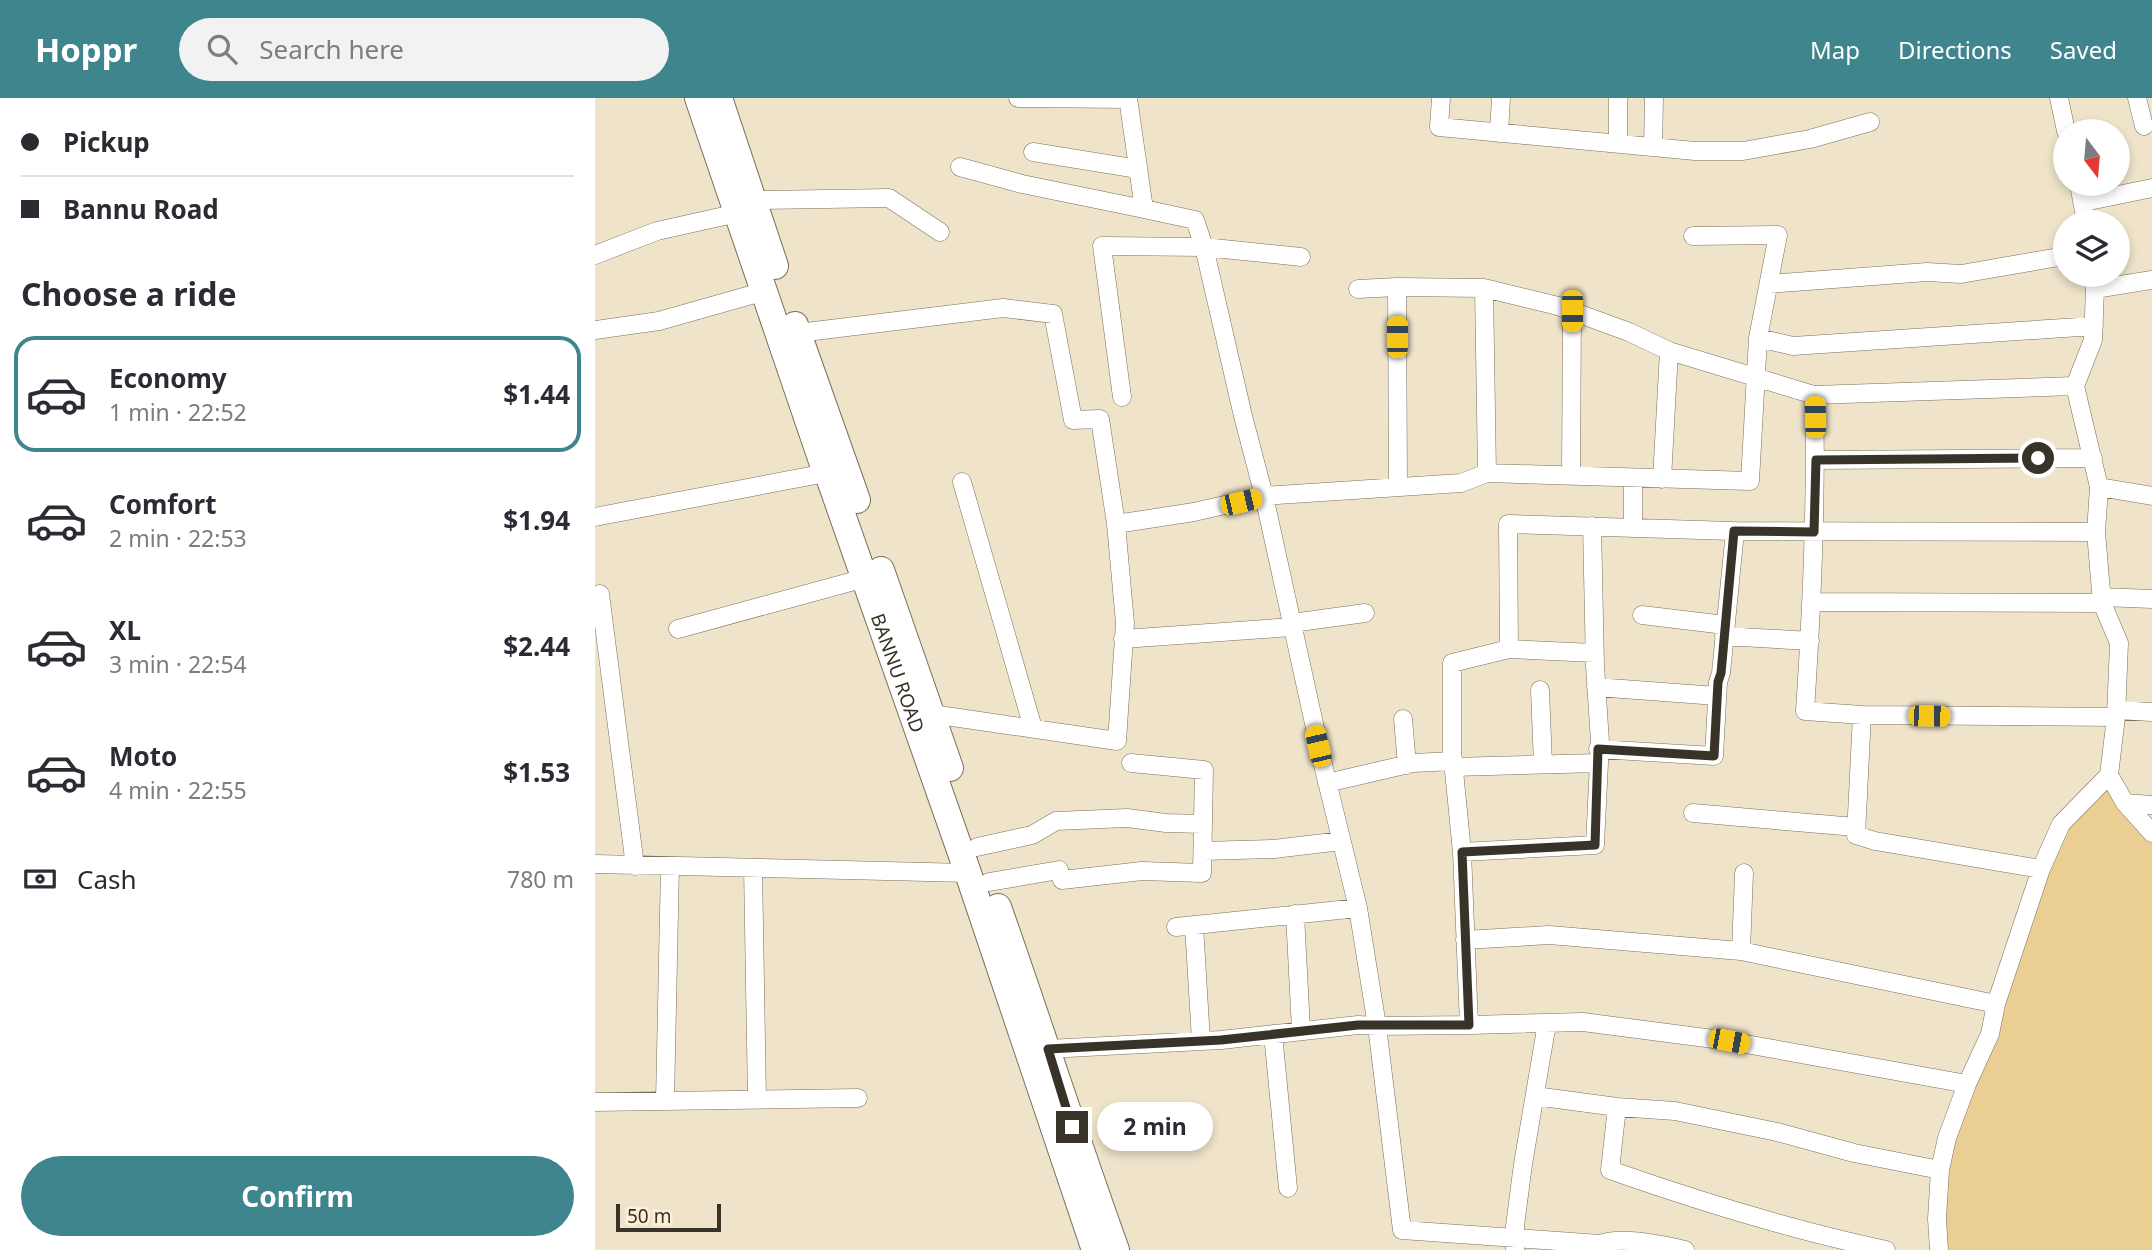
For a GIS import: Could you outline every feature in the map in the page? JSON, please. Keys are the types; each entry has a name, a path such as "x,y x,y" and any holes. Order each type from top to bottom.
{"highway":[{"name":"BANNU ROAD","path":"698,98 798,333 932,714 977,847 978,878 1095,1250"},
{"name":"BANNU ROAD","path":"719,98 765,291 826,473 978,878 1048,1049 1064,1103 1117,1250"}],"street":[{"path":"1018,98 1128,99 1144,209"},
{"path":"1441,98 1439,127 1695,151 1743,151 1810,139 1870,122"},
{"path":"1499,133 1500,98"},
{"path":"1618,98 1618,144"},
{"path":"1653,147 1654,98"},
{"path":"2059,98 2063,119"},
{"path":"2137,98 2144,126"},
{"path":"1033,152 1138,169"},
{"path":"960,167 1022,184 1195,219 1264,496 1327,783 1358,908 1377,1026 1402,1230 1515,1244 1600,1244 1609,1241 1663,1245 1685,1250"},
{"path":"2084,202 2152,188"},
{"path":"2082,196 2085,210"},
{"path":"595,256 657,232 746,207 889,198 940,232"},
{"path":"1116,524 1194,512 1264,496 1461,482 1487,473 1750,481 1758,338 1778,235 1693,236"},
{"path":"1122,397 1102,246 1204,247 1300,257"},
{"path":"1769,284 1927,272 1961,274 2053,258"},
{"path":"2130,281 2152,280"},
{"path":"1397,287 1398,486"},
{"path":"1939,1250 1937,1219 1940,1170 1947,1138 1967,1084 1990,1034 1996,1004 2041,869 2061,824 2109,775 2117,713 2119,643 2102,600 2095,532 2099,487 2075,386 2093,340 2094,287"},
{"path":"1358,289 1484,288 1572,311 1629,332 1669,351 1814,395 2075,386"},
{"path":"1484,288 1487,473"},
{"path":"595,330 659,321 765,291"},
{"path":"798,333 1003,308 1053,314 1073,420 1100,419 1116,524 1125,623 1117,741 932,714"},
{"path":"1571,476 1572,311"},
{"path":"1758,338 1793,346 2094,326"},
{"path":"1662,479 1669,351"},
{"path":"1814,395 1814,532 1805,712 1861,715 2152,712"},
{"path":"1816,460 2093,458"},
{"path":"595,517 826,473"},
{"path":"1633,478 1633,527"},
{"path":"962,482 1033,729"},
{"path":"2099,487 2152,496"},
{"path":"1509,649 1508,524 1734,531 2095,532"},
{"path":"1462,852 1595,845 1600,733 1594,653 1592,526"},
{"path":"1327,783 1407,765 1543,764 1598,756 1714,756 1717,696 1734,531"},
{"path":"678,629 865,578"},
{"path":"600,594 635,866"},
{"path":"1812,602 2152,599"},
{"path":"1123,639 1292,625 1365,613"},
{"path":"1642,615 1725,630 1810,641"},
{"path":"1469,1025 1462,852 1453,764 1452,663 1509,649 1594,653"},
{"path":"1596,687 1717,696"},
{"path":"1540,690 1543,764"},
{"path":"1861,715 1856,835 1875,841 2041,869"},
{"path":"1403,719 1407,765"},
{"path":"595,864 978,878 1059,870 1062,880 1142,871 1202,873 1204,770 1131,763"},
{"path":"2109,775 2125,803 2152,833"},
{"path":"2125,803 2152,805"},
{"path":"1693,813 1855,827"},
{"path":"977,847 1032,835 1056,821 1127,818 1203,824"},
{"path":"1203,851 1274,849 1341,841"},
{"path":"665,1101 670,866"},
{"path":"753,868 757,1100"},
{"path":"1741,951 1744,873"},
{"path":"1176,927 1358,908"},
{"path":"1295,914 1301,1030"},
{"path":"1194,925 1201,1041"},
{"path":"1465,940 1549,935 1741,951 1996,1004"},
{"path":"1048,1049 1201,1041 1358,1025 1583,1022 1729,1041 1967,1084"},
{"path":"1515,1244 1547,1023"},
{"path":"1273,1034 1288,1188"},
{"path":"1535,1096 1617,1107 1675,1111 1940,1170"},
{"path":"595,1102 857,1098"},
{"path":"1617,1107 1610,1170 1696,1200 1830,1238 1886,1250"}],"shaded area":[{"path":"2106,785 2152,842 2152,1250 1946,1250 1944,1194 1953,1144 2021,945 2048,867 2075,816"}],"route":[{"path":"1072,1127 1048,1049 1221,1040 1358,1025 1469,1025 1462,852 1595,845 1598,749 1714,756 1718,682 1734,531 1814,532 1816,460 2038,458"}]}
